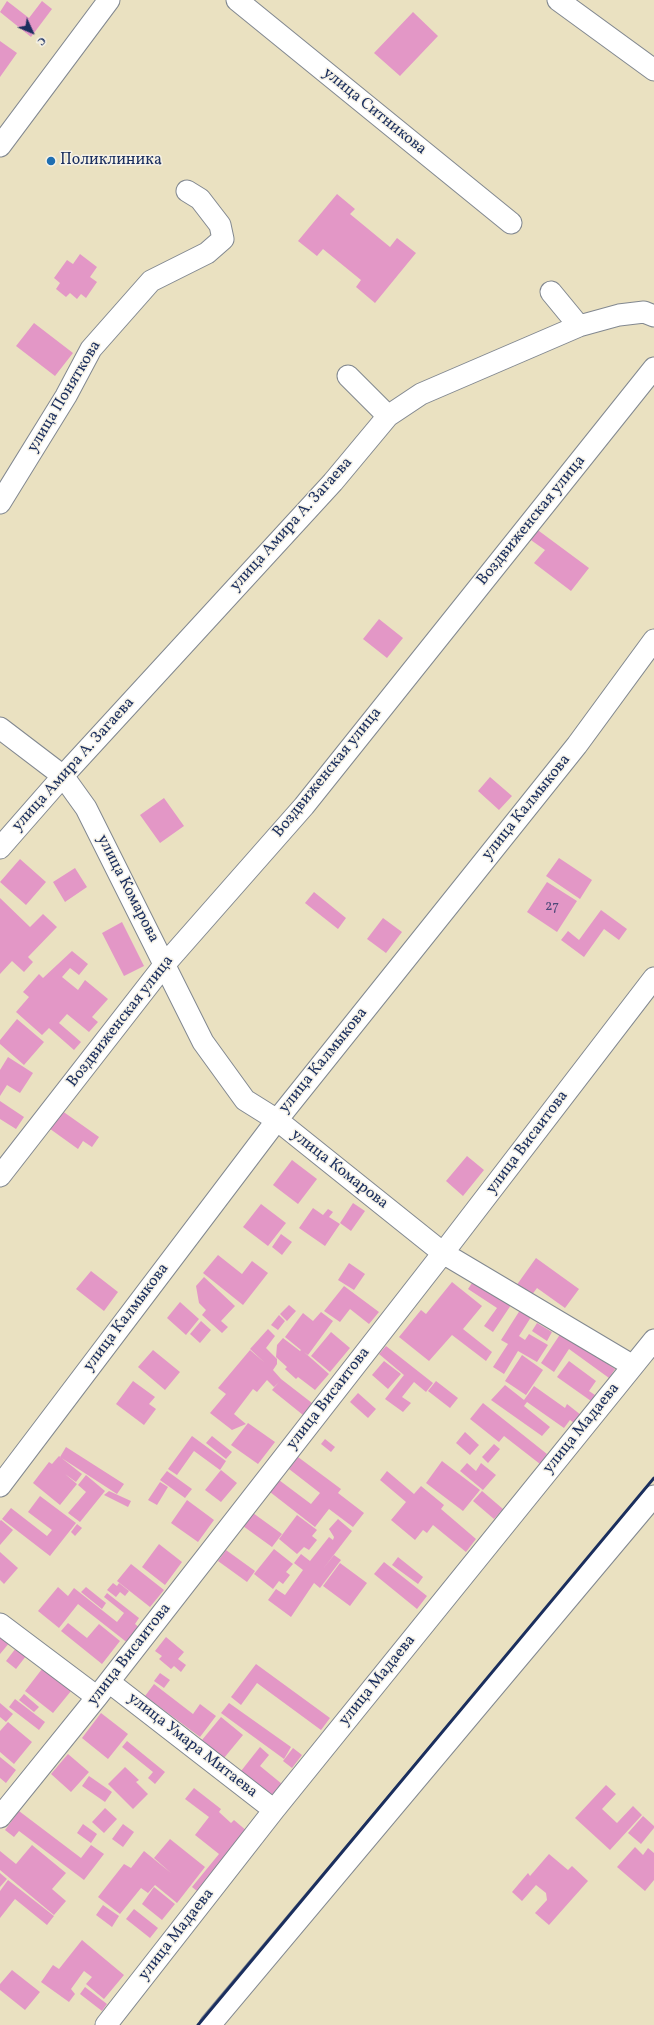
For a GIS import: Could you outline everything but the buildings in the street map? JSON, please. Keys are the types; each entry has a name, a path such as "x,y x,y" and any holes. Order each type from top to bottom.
{"street":[{"path":"0,146 109,0"},
{"name":"улица Ситникова","path":"236,0 511,223"},
{"path":"558,0 654,70"},
{"name":"улица Поняткова","path":"0,503 66,396 91,349 151,281 207,253 223,239 220,225 200,199 187,191"},
{"path":"551,292 579,326"},
{"name":"улица Амира А. Загаева","path":"0,848 63,776 333,482 388,416 421,394 579,326 619,315 644,312 654,316"},
{"name":"Воздвиженская улица","path":"0,1176 165,964 304,806 654,368"},
{"path":"348,376 388,416"},
{"name":"улица Калмыкова","path":"0,1486 276,1120 577,745 654,640"},
{"name":"улица Комарова","path":"0,728 63,776 86,808 203,1042 245,1100 276,1120 443,1253 633,1366"},
{"name":"улица Висаитова","path":"0,1817 103,1689 443,1253 654,978"},
{"name":"улица Мадаева","path":"106,2025 274,1810 654,1340"},
{"path":"210,2025 654,1496"},
{"name":"улица Умара Митаева","path":"0,1624 103,1689 274,1810"}],"railway":[{"path":"198,2025 654,1478"}],"place":[{"name":"Поликлиника","path":"51,161"}]}
